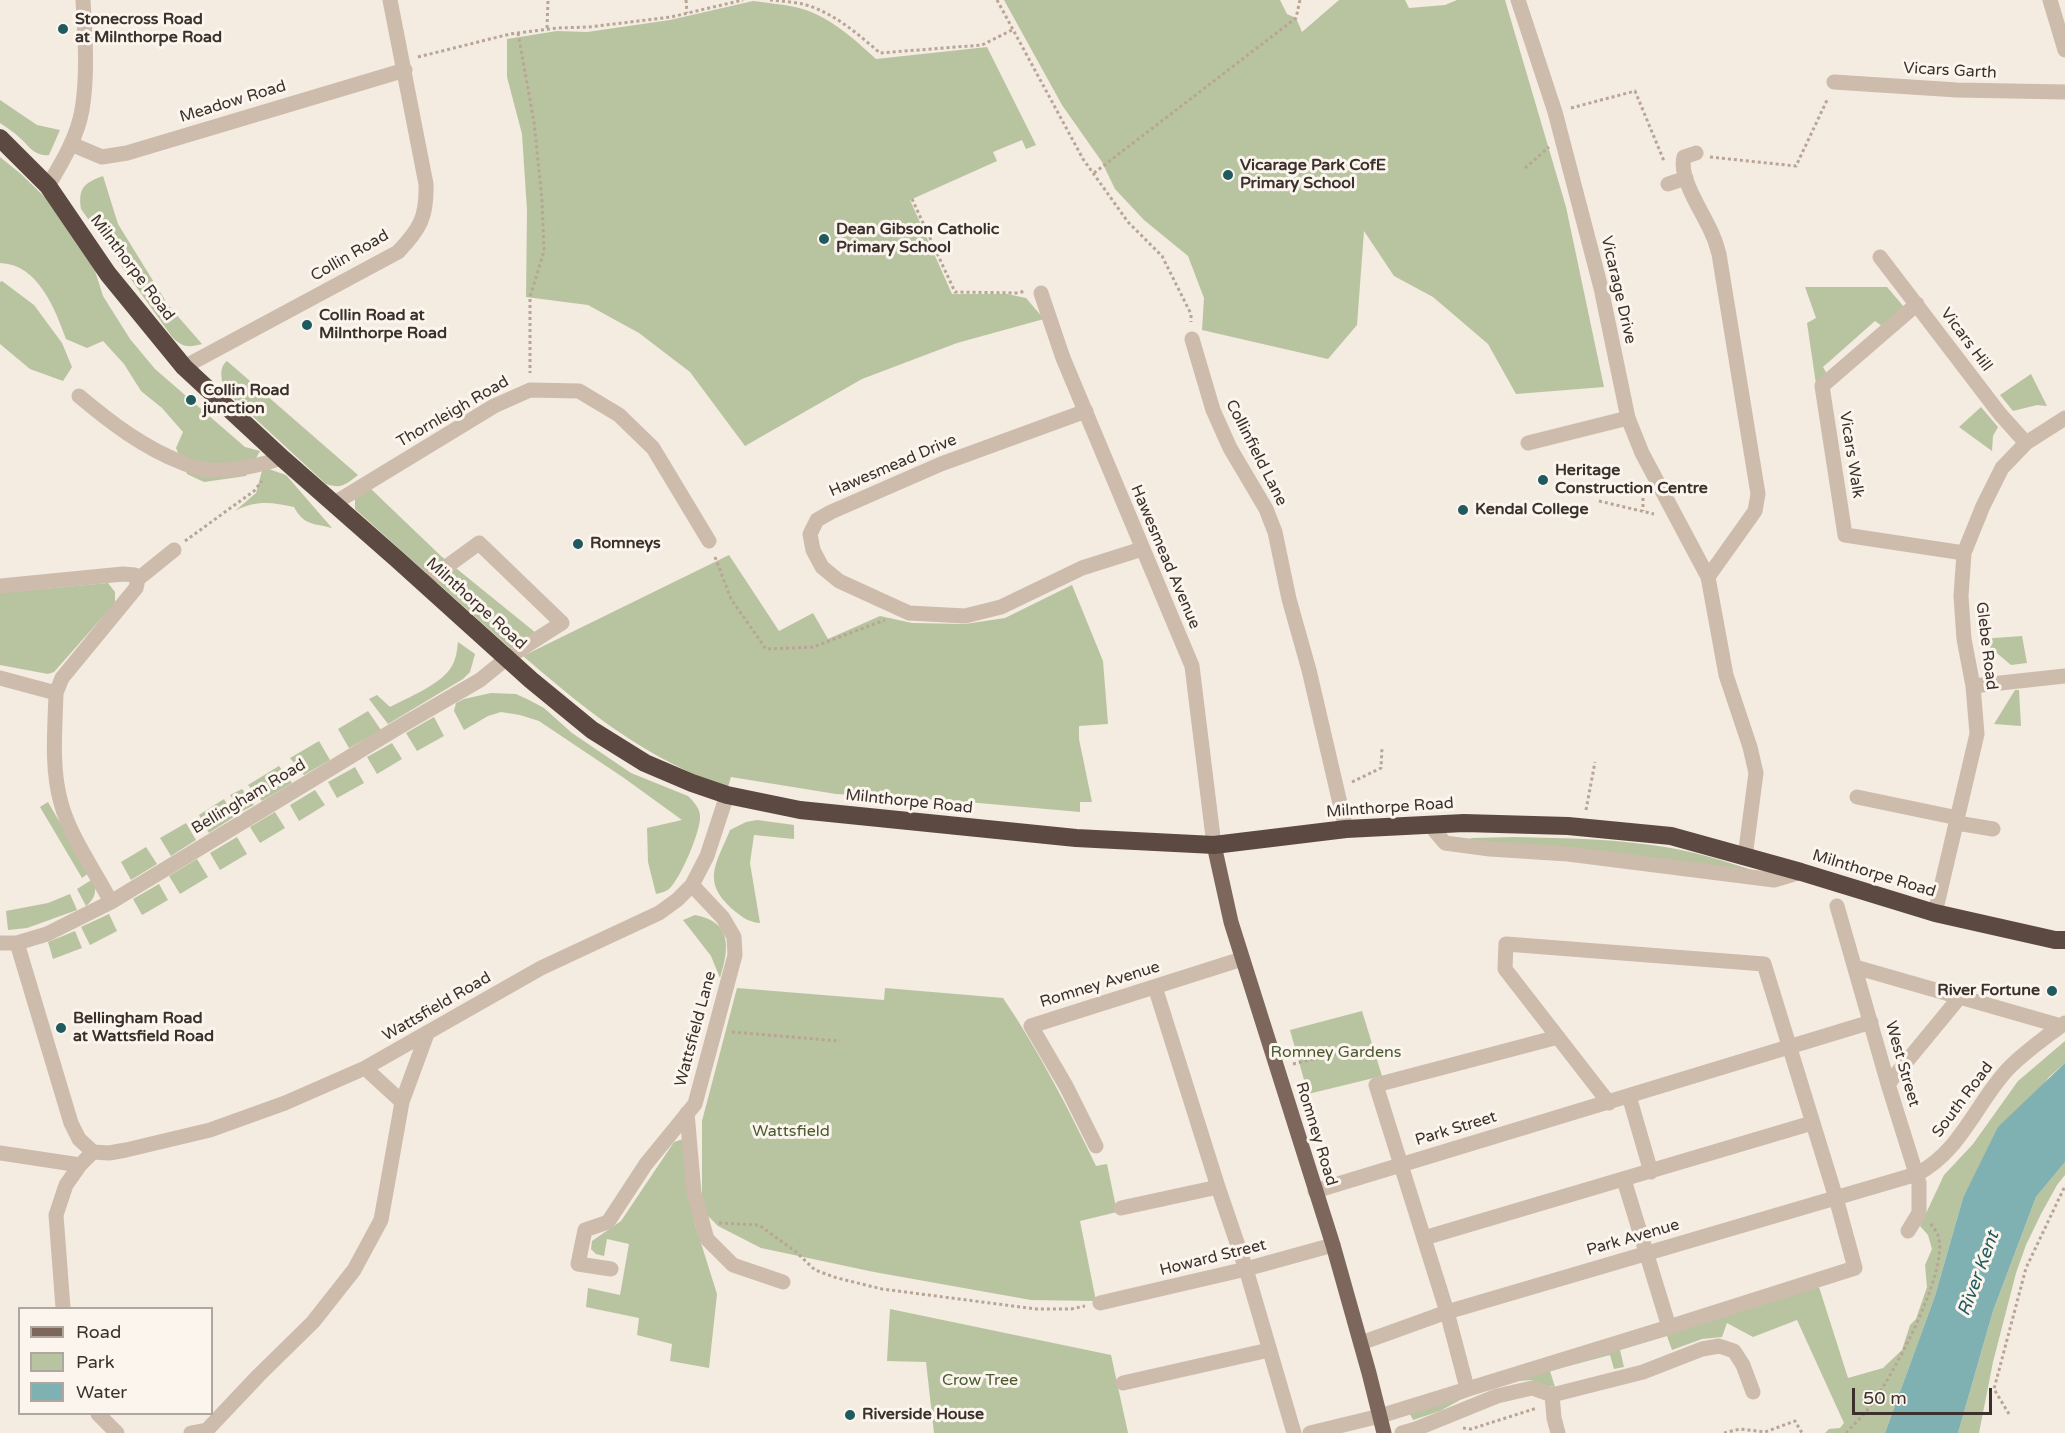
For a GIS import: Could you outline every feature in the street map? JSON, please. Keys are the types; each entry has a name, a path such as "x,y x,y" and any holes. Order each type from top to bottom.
{"highway":[{"name":"Milnthorpe Road","path":"0,138 48,186 108,274 184,367 333,504 507,658 592,730 645,763 728,795 811,811 1076,838 1214,845 1346,830 1464,823 1583,827 1671,836 1801,872 1935,913 2055,940 2065,940"}],"main road":[{"name":"Romney Road","path":"1214,845 1226,903 1242,959 1333,1245 1384,1433"}],"street":[{"path":"48,186 71,144 82,112 86,57 83,0"},
{"name":"Collin Road","path":"184,367 398,252 415,234 423,220 427,203 426,184 409,64 390,0"},
{"name":"Vicarage Drive","path":"1518,0 1562,136 1601,288 1628,418 1642,453 1708,577 1726,675 1750,747 1756,773 1745,857"},
{"path":"2050,0 2065,50"},
{"name":"Meadow Road","path":"71,144 102,157 127,153 409,64"},
{"name":"Vicars Garth","path":"1834,82 1967,90 2065,92"},
{"path":"1700,155 1684,157 1683,163 1686,178 1719,254 1758,494 1755,511 1708,577"},
{"path":"1668,184 1686,178"},
{"name":"Vicars Hill","path":"1880,257 2000,414 2026,443"},
{"name":"Hawesmead Avenue","path":"1035,291 1192,666 1214,845"},
{"name":"Vicars Walk","path":"1917,304 1822,386 1845,535 1964,553"},
{"name":"Collinfield Lane","path":"1192,339 1213,410 1230,448 1266,509 1275,532 1289,599 1310,670 1346,830"},
{"name":"Thornleigh Road","path":"333,504 494,406 530,390 579,391 619,415 653,448 709,541"},
{"path":"80,396 113,425 164,456 199,469 234,469 282,458"},
{"name":"Hawesmead Drive","path":"1086,411 941,464 831,512 817,520 810,534 813,550 822,567 839,581 896,607 909,612 965,616 1001,607 1083,568 1142,549"},
{"path":"1528,443 1628,418"},
{"name":"Glebe Road","path":"1935,913 1977,734 1973,686 1964,639 1961,596 1964,553 1983,506 2002,468 2026,443 2065,418"},
{"name":"Bellingham Road","path":"0,943 17,944 47,934 111,902 480,680 507,658 562,622 479,543 424,583"},
{"path":"111,902 76,838 61,804 54,766 56,693 62,678 136,588 138,579 174,550"},
{"path":"0,586 123,574 135,576 138,579"},
{"path":"1973,686 2065,676"},
{"path":"0,678 56,693"},
{"name":"Wattsfield Road","path":"93,1152 109,1153 126,1150 210,1130 285,1103 365,1068 541,968 659,913 692,885 707,856 728,795"},
{"path":"1857,797 1993,829"},
{"path":"1429,824 1445,843 1490,849 1568,854 1774,880 1801,872"},
{"name":"Wattsfield Lane","path":"611,1269 578,1264 585,1230 608,1222 646,1164 695,1104 735,955 734,937 723,918 692,885"},
{"name":"West Street","path":"1837,906 1887,1084 1917,1174 1919,1213"},
{"path":"17,944 71,1123 79,1139 93,1152 80,1165 66,1185 56,1215 63,1307"},
{"path":"1310,1433 1380,1416 1855,1268 1836,1198 1764,964 1506,944 1505,969 1609,1103"},
{"name":"Romney Avenue","path":"1096,1146 1066,1086 1031,1026 1242,959"},
{"path":"1855,967 1959,998 2063,1024"},
{"path":"1155,987 1246,1269 1294,1433"},
{"path":"1887,1084 1959,998"},
{"name":"Park Street","path":"1315,1191 1871,1022"},
{"name":"South Road","path":"1917,1174 1933,1166 1950,1148 2008,1070 2063,1024"},
{"path":"191,1433 207,1432 259,1375 313,1322 354,1270 381,1220 402,1102 427,1034"},
{"path":"1467,1388 1447,1312 1376,1085 1558,1037"},
{"path":"365,1068 402,1102"},
{"path":"1629,1096 1651,1172"},
{"path":"687,1113 694,1193 707,1239 733,1265 783,1282"},
{"path":"1424,1238 1812,1123"},
{"path":"0,1153 80,1165"},
{"name":"Park Avenue","path":"1361,1343 1447,1312 1917,1174"},
{"path":"1623,1180 1669,1327"},
{"path":"1121,1208 1218,1187"},
{"path":"1908,1231 1919,1213"},
{"name":"Howard Street","path":"1100,1303 1246,1269 1333,1245"},
{"path":"1402,1433 1497,1396 1532,1388 1553,1400 1643,1372 1702,1349 1719,1346 1734,1351 1743,1365 1753,1392"},
{"path":"1123,1383 1269,1350"},
{"path":"1553,1400 1558,1433"},
{"path":"100,1415 117,1433"}],"path":[{"path":"547,29 548,0"},
{"path":"686,0 687,14"},
{"path":"409,64 518,33 590,27 687,14 743,0"},
{"path":"770,0 804,4 825,14 854,30 880,53 982,45 1012,30"},
{"path":"997,0 1083,159 1128,222 1162,256 1191,314 1192,339"},
{"path":"1094,173 1296,18 1300,0"},
{"path":"518,33 534,122 544,240 544,250 530,297 530,390"},
{"path":"1567,109 1635,91 1664,161 1675,162"},
{"path":"1700,155 1796,166 1828,99"},
{"path":"1525,168 1562,136"},
{"path":"912,199 954,292 1035,291"},
{"path":"174,550 254,491 282,458"},
{"path":"1599,501 1652,513"},
{"path":"709,541 731,599 766,649 813,647 885,620 896,607"},
{"path":"1337,789 1381,768 1382,748"},
{"path":"1583,827 1595,762"},
{"path":"715,1031 840,1041"},
{"path":"1276,1067 1348,1051"},
{"path":"2009,1414 1994,1389 2007,1335 2026,1268 2065,1186"},
{"path":"1846,1433 1869,1408 1905,1350 1932,1282 1940,1252 1939,1238 1934,1227 1919,1213"},
{"path":"702,1221 759,1225 795,1251 815,1270 837,1278 882,1288 1036,1309 1071,1309 1100,1303"},
{"path":"1455,1427 1472,1431 1553,1400"},
{"path":"1724,1433 1740,1429 1765,1432 1795,1421 1802,1433"}],"green space":[{"path":"1004,0 1280,0 1287,14 1296,18 1302,32 1339,0 1405,0 1409,8 1445,5 1457,0 1505,0 1566,207 1604,387 1516,394 1488,344 1433,297 1394,276 1364,231 1357,325 1328,359 1202,330 1204,298 1188,256 1144,220 1115,189 1102,162 1062,105"},
{"name":"Dean Gibson Catholic Primary School","path":"753,1 795,7 818,15 848,35 876,59 987,47 1036,145 1026,149 1022,140 993,152 997,161 910,200 952,294 1007,294 1026,298 1044,319 957,343 862,379 745,446 690,372 639,333 588,305 526,297 527,210 522,134 507,77 507,39 557,31 587,32 670,20"},
{"path":"0,100 37,125 60,130 49,155 36,153 0,123"},
{"path":"0,157 56,208 90,255 103,296 130,339 155,369 245,447 260,451 246,476 204,482 187,474 176,448 183,432 162,408 141,391 124,364 103,341 87,348 66,339 50,302 35,280 25,271 13,265 0,263"},
{"path":"103,176 118,224 168,305 202,344 186,346 172,337 81,209 80,196 84,187"},
{"path":"2,281 34,305 62,343 72,367 63,381 30,369 0,344 0,282"},
{"path":"1805,287 1887,287 1904,307 1882,326 1875,321 1823,367 1827,374 1816,384 1807,323 1816,318"},
{"path":"227,361 358,475 343,485 326,484 224,390 222,367"},
{"path":"2031,374 2047,406 2037,405 2013,411 2000,395"},
{"path":"1981,407 1998,427 1993,436 1992,451 1959,427"},
{"path":"263,467 286,475 332,528 306,521 294,507 286,505 257,504 235,511 256,493"},
{"path":"371,489 441,556 536,633 511,649 355,509 355,499"},
{"path":"729,555 779,631 813,613 828,639 880,616 912,623 965,624 1005,618 1072,585 1103,661 1108,724 1079,726 1079,739 1092,802 1080,802 1080,812 956,801 836,794 731,777 728,787 722,786 698,777 638,745 579,703 523,656"},
{"path":"108,583 115,592 115,603 54,672 48,674 0,665 0,593"},
{"path":"2022,636 2027,663 2011,665 1980,639"},
{"path":"458,642 475,654 470,672 463,679 388,724 369,699 377,695 390,707 431,686 452,666"},
{"path":"2015,690 2019,690 2021,726 1994,724"},
{"path":"491,693 516,694 529,700 544,708 572,733 631,773 688,796 692,800 700,813 697,832 684,865 669,889 656,894 648,862 647,828 682,820 539,721 501,712 488,716 464,730 454,711 456,703"},
{"path":"368,711 381,730 349,748 338,729"},
{"path":"434,717 444,736 417,751 406,733"},
{"path":"319,741 330,760 304,775 290,758"},
{"path":"392,743 402,759 377,774 367,757"},
{"path":"279,766 292,783 262,801 248,785"},
{"path":"355,767 364,783 337,798 328,782"},
{"path":"242,789 254,805 241,812 230,795"},
{"path":"315,790 325,805 299,821 290,805"},
{"path":"224,799 234,817 209,833 199,815"},
{"path":"48,802 89,873 82,878 40,807"},
{"path":"275,812 285,828 260,843 250,827"},
{"path":"757,820 794,825 794,839 754,835 750,863 760,923 748,920 731,908 716,889 714,880 714,871 730,830 746,822"},
{"path":"186,823 196,840 171,856 160,838"},
{"path":"237,837 247,854 220,870 210,853"},
{"path":"1515,837 1652,845 1696,853 1768,875 1460,843 1472,838"},
{"path":"146,847 157,864 131,880 121,862"},
{"path":"197,859 208,877 180,894 169,876"},
{"path":"93,879 95,894 86,906 77,889"},
{"path":"159,884 168,900 142,915 133,899"},
{"path":"70,894 77,910 27,928 8,930 6,911 48,903"},
{"path":"109,914 117,931 90,945 81,927"},
{"path":"695,915 716,924 722,930 726,947 720,978 711,956 683,920"},
{"path":"75,931 82,948 53,959 48,942"},
{"name":"Wattsfield","path":"737,988 884,1000 885,988 1003,998 1029,1038 1096,1166 1107,1164 1117,1212 1080,1221 1096,1301 1031,1300 874,1272 761,1248 718,1226 706,1214 702,1198 702,1121"},
{"name":"Romney Gardens","path":"1362,1011 1382,1076 1308,1094 1290,1030"},
{"path":"2065,1041 2065,1063 2049,1077 1963,1198 1935,1296 1885,1433 1825,1433 1829,1429 1840,1428 1844,1423 1797,1320 1753,1337 1727,1323 1722,1337 1702,1339 1672,1350 1667,1336 1620,1350 1624,1367 1614,1369 1610,1355 1550,1371 1555,1387 1531,1380 1519,1381 1476,1394 1440,1411 1413,1420 1409,1412 1819,1287 1848,1378 1883,1368 1902,1350 1927,1287 1925,1265 1932,1249 1928,1235 1920,1226 1944,1175 1973,1144 2018,1081"},
{"path":"683,1139 695,1224 717,1294 709,1368 670,1361 672,1344 637,1335 639,1318 586,1307 588,1288 620,1295 629,1244 607,1239 604,1256 596,1254 591,1249 592,1241 621,1221 674,1142"},
{"path":"2065,1162 2065,1175 2041,1214 2016,1273 1993,1362 1979,1433 1958,1433 1993,1311 2036,1197"},
{"name":"Crow Tree","path":"890,1309 1111,1355 1128,1433 934,1433 926,1362 887,1361"}],"water":[{"name":"River Kent","path":"2065,1063 2065,1162 2036,1197 1993,1311 1958,1433 1885,1433 1935,1296 1963,1198 1998,1127"}],"place":[{"name":"Stonecross Road at Milnthorpe Road","path":"63,29"},
{"name":"Vicarage Park CofE Primary School","path":"1228,175"},
{"name":"Dean Gibson Catholic Primary School","path":"824,239"},
{"name":"Collin Road at Milnthorpe Road","path":"307,325"},
{"name":"Collin Road junction","path":"191,400"},
{"name":"Heritage Construction Centre","path":"1543,480"},
{"name":"Kendal College","path":"1463,510"},
{"name":"Romneys","path":"578,544"},
{"name":"River Fortune","path":"2052,991"},
{"name":"Bellingham Road at Wattsfield Road","path":"61,1028"},
{"name":"Riverside House","path":"850,1415"}]}
